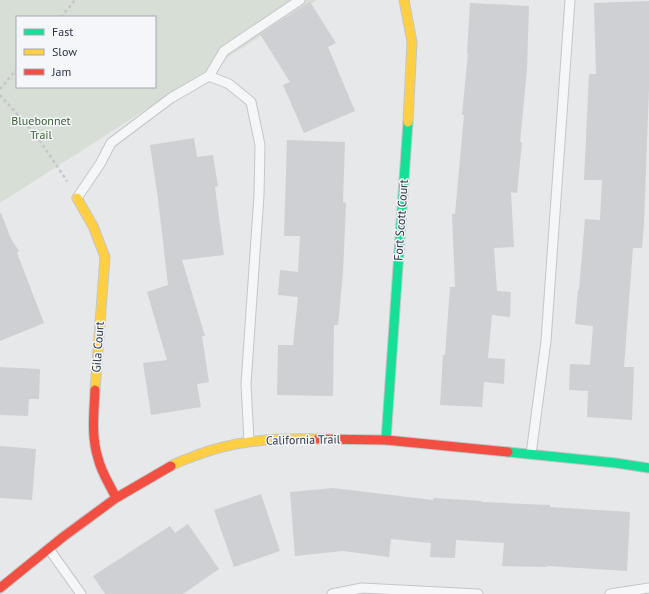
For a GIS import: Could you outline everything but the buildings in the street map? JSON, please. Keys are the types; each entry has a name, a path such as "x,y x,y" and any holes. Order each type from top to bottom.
{"street":[{"name":"Fort Scott Court","path":"386,440 411,76 412,42 404,0"},
{"name":"Gila Court","path":"77,198 100,239 105,257 93,424 94,442 98,460 116,498"},
{"name":"California Trail","path":"0,588 116,498 176,463 206,452 249,441 288,438 386,440 616,463 649,468"}],"lane":[{"path":"77,198 100,164 111,143 171,98 209,76 224,51 300,0"},
{"path":"531,454 546,341 570,0"},
{"path":"209,76 229,84 251,102 260,145 259,195 246,384 249,441"},
{"path":"49,549 80,594"},
{"path":"332,594 362,588 478,594"},
{"path":"610,594 649,588"}],"path":[{"path":"62,16 75,0"},
{"path":"0,89 16,70"},
{"path":"0,95 36,135 63,173 77,198"}],"green space":[{"name":"Bluebonnet Trail","path":"0,0 317,0 0,203"}],"traffic: fast":[{"path":"386,440 408,122"},
{"path":"508,452 616,463 649,468"}],"traffic: slow":[{"path":"404,0 412,42 408,122"},
{"path":"77,198 93,226 105,257 95,390"},
{"path":"171,466 180,461 212,450 242,443 287,439 318,439"}],"traffic: jam":[{"path":"95,390 94,441 99,463 116,498"},
{"path":"318,439 386,440 508,452"},
{"path":"0,588 63,537 116,498 171,466"}]}
